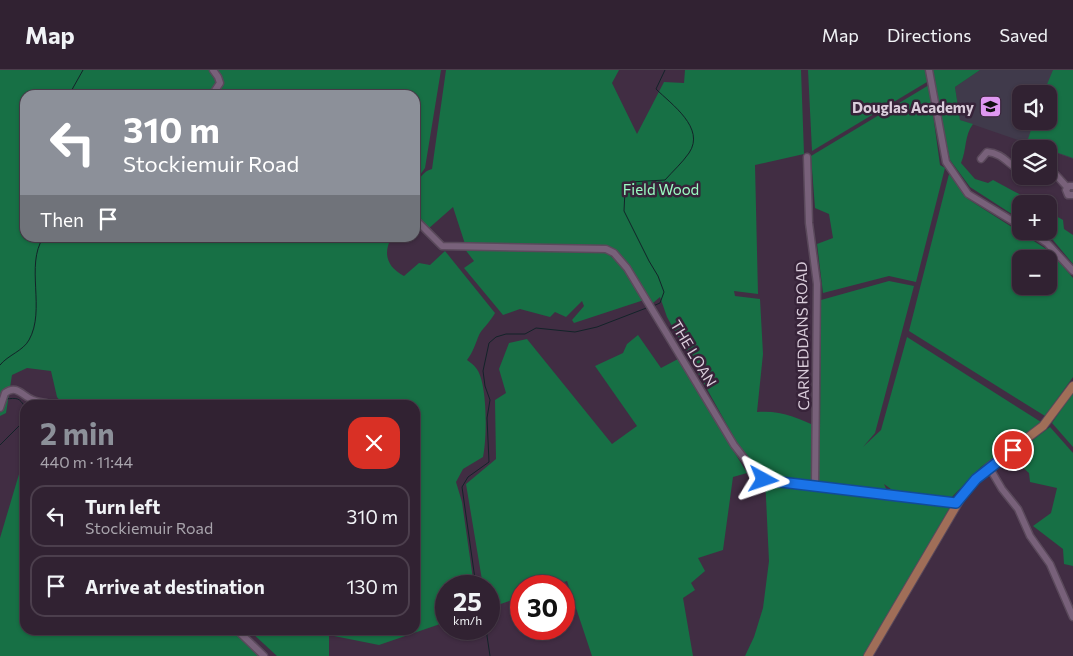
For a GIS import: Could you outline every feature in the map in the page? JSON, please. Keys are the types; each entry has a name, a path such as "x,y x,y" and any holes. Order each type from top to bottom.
{"main road":[{"path":"868,656 956,503 976,479 1043,426 1073,386"}],"street":[{"path":"212,70 218,76 220,83 215,90"},
{"path":"929,70 946,162 968,194 1012,221"},
{"path":"981,159 986,149 1005,157 1012,163"},
{"name":"CARNEDDANS ROAD","path":"807,157 809,223 817,284 815,485"},
{"path":"1057,176 1070,187 1067,194 1073,195"},
{"name":"THE LOAN","path":"420,224 442,246 606,249 614,254 627,268 652,307 734,445 754,472 764,480 956,503"},
{"path":"1044,240 1073,272"},
{"path":"1,407 4,396 10,390 19,390 32,400"},
{"path":"989,468 1002,489 1018,509 1030,536 1050,564 1073,617"},
{"path":"242,635 264,656"}],"shaded area":[{"name":"Douglas Academy","path":"980,70 1073,70 1073,159 1057,153 1057,140 1018,140 960,120 955,87"}],"green space":[{"path":"0,70 441,70 425,168 420,175 420,90 20,90 20,242 390,242 387,249 388,260 394,269 404,276 419,263 430,265 445,251 495,313 480,333 467,360 476,368 483,385 486,425 483,457 463,469 456,482 462,502 472,575 435,575 435,626 420,631 420,400 59,400 51,371 27,368 12,375 6,413 0,416"},
{"name":"Field Wood","path":"446,70 619,70 612,83 637,134 664,82 684,83 685,70 801,70 804,154 755,165 758,294 734,291 735,296 760,299 763,354 757,412 782,414 820,428 821,300 889,281 914,286 875,433 863,447 881,430 907,337 1041,422 981,467 951,498 895,492 884,484 890,497 949,506 949,509 864,656 745,656 754,637 763,608 769,561 765,477 746,457 737,443 667,317 660,297 653,303 621,256 610,248 465,244 453,207 428,229 420,221 420,179 426,172 432,169"},
{"path":"808,70 926,70 927,82 812,151"},
{"path":"931,70 980,70 955,87 960,120 973,124 968,133 961,163 975,179 988,183 993,180 1021,195 1012,195 1012,214 970,187 950,160"},
{"path":"1053,70 1073,70 1073,158 1057,152 1057,140 1028,140 1031,130 1057,130 1057,85 1047,85"},
{"path":"929,85 940,165 945,168 916,282 889,276 823,293 817,244 833,238 829,214 815,208 811,156"},
{"path":"949,174 968,199 1012,227 1012,240 1032,240 1048,250 1012,250 1012,295 1057,295 1057,259 1073,278 1073,377 1045,416 909,331"},
{"path":"1057,217 1063,220 1064,229 1073,235 1073,264 1053,240 1057,240"},
{"path":"464,248 606,252 623,267 644,300 574,323 572,320 584,306 582,301 566,317 555,312 550,317 520,309 503,315 464,268 474,261"},
{"path":"638,335 661,368 678,359 747,473 733,477 723,550 698,558 705,571 691,583 695,590 683,598 693,656 592,656 575,605 575,575 510,575 510,601 500,604 500,575 481,575 466,484 496,459 495,400 506,393 499,369 509,343 527,339 612,444 637,426 595,366 623,353 627,344"},
{"path":"1073,392 1073,447 1052,423"},
{"path":"1050,427 1073,453 1073,566 1064,564 1063,549 1033,526 1051,513 1057,488 1030,482 1029,473 1021,466 1023,463 1013,455"},
{"path":"20,471 20,635 237,635 260,656 0,656 0,538"},
{"path":"254,635 329,635 329,656 277,656"},
{"path":"329,635 408,635 379,645"}],"waterway":[{"path":"72,90 83,70"},
{"path":"653,306 660,303 664,292 658,276 624,211 625,190 630,182 665,180 686,157 693,144 693,135 684,117 656,89 665,70"},
{"path":"0,365 26,344 34,328 36,315 36,261 41,242"},
{"path":"474,575 462,487 468,477 489,462 487,418 490,400 485,386 483,371 489,343 496,337 506,334 525,334 536,328 575,332 597,327 649,307"},
{"path":"6,399 13,398 20,400"},
{"path":"0,445 20,425"},
{"path":"488,640 490,656"}],"place":[{"name":"Douglas Academy","path":"990,107"}],"route":[{"path":"764,480 956,503 976,479 1013,450"}]}
